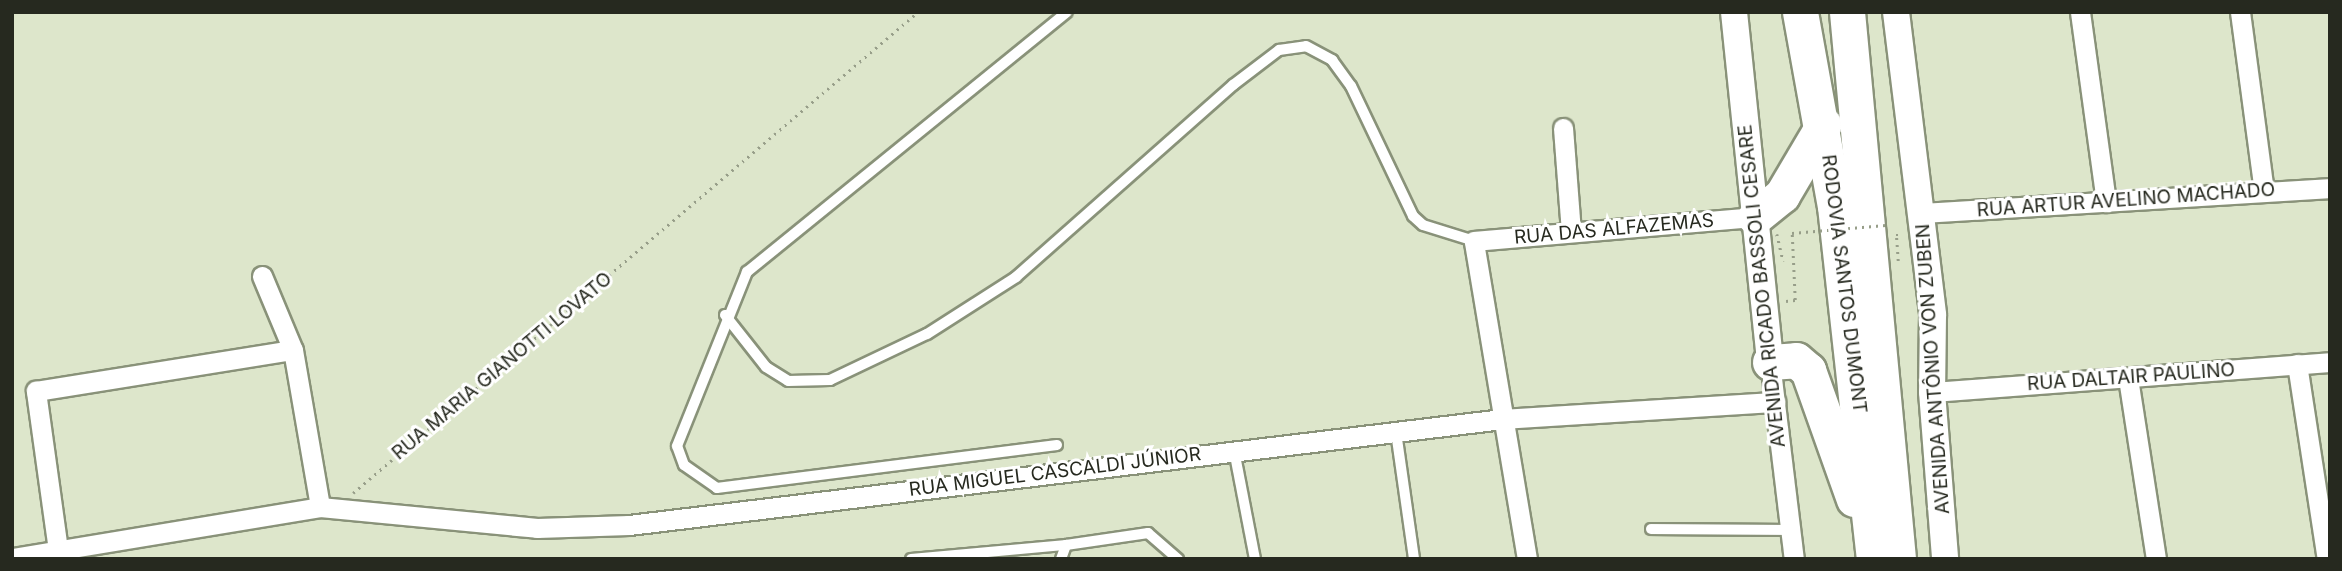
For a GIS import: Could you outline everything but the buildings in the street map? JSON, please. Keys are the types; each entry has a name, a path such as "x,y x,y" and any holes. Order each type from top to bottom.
{"highway":[{"name":"RODOVIA SANTOS DUMONT","path":"1800,12 1824,124 1881,556"},
{"name":"RODOVIA SANTOS DUMONT","path":"1847,12 1881,556"},
{"path":"1756,229 1782,195 1824,124"},
{"path":"1770,362 1796,360 1811,374 1881,556"}],"street":[{"name":"AVENIDA RICADO BASSOLI CESARE","path":"1734,12 1770,362 1794,559"},
{"name":"AVENIDA ANTÔNIO VON ZUBEN","path":"1896,12 1923,213 1933,315 1932,392 1945,559"},
{"path":"2080,12 2106,202"},
{"path":"2240,12 2264,191"},
{"path":"1563,128 1571,232"},
{"name":"RUA ARTUR AVELINO MACHADO","path":"1923,213 2330,188"},
{"name":"RUA DAS ALFAZEMAS","path":"1474,241 1571,232 1756,229"},
{"path":"1474,241 1527,559"},
{"path":"12,558 328,507 293,350 262,276"},
{"path":"58,550 36,391 293,350"},
{"name":"RUA DALTAIR PAULINO","path":"1932,392 2330,362"},
{"path":"2297,364 2326,525 2327,559"},
{"path":"2128,378 2156,559"},
{"name":"RUA MIGUEL CASCALDI JÚNIOR","path":"328,507 537,528 629,526 1503,419 1775,401"},
{"path":"1943,530 1952,559"}],"lane":[{"path":"1057,445 717,488 684,465 677,446 725,315 747,272 1067,12"},
{"path":"725,315 766,367 788,381 830,380 927,334 1016,277 1233,85 1279,50 1306,46 1332,60 1351,86 1413,216 1423,225 1474,241"},
{"path":"1396,432 1414,559"},
{"path":"1234,450 1255,559"},
{"path":"1651,529 1790,530"},
{"path":"911,559 1066,545 1148,533 1178,559"},
{"path":"1061,559 1066,545"}],"path":[{"name":"RUA MARIA GIANOTTI LOVATO","path":"328,507 918,12"},
{"path":"1785,288 1786,302 1795,300 1792,233 1885,225"},
{"path":"1756,229 1780,232 1784,274"}]}
